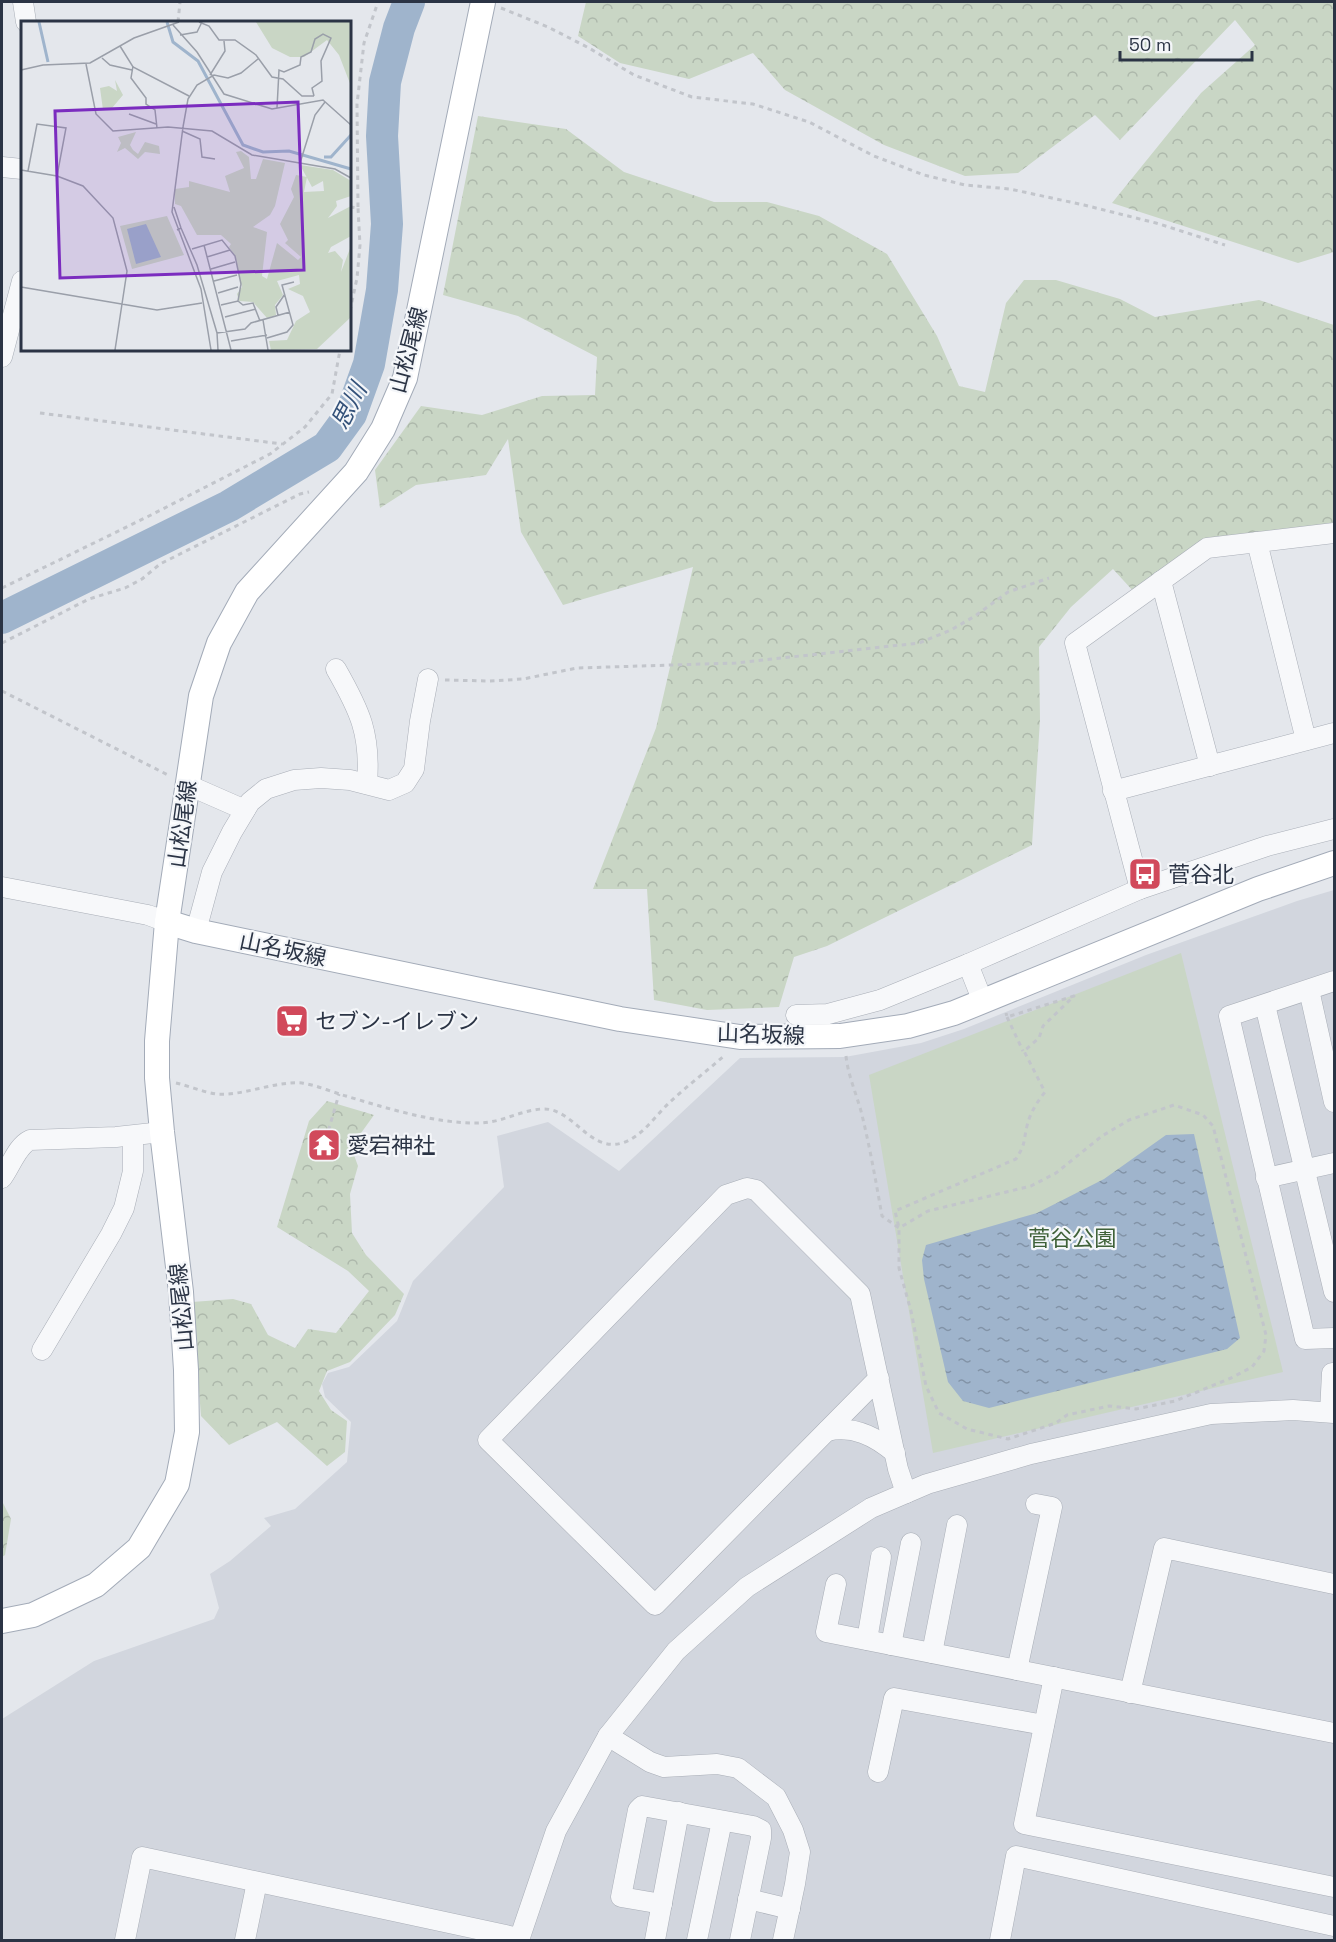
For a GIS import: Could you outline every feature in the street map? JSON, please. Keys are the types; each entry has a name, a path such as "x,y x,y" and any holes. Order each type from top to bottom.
{"main road":[{"name":"山松尾線","path":"2,1621 33,1615 96,1585 139,1548 177,1484 187,1432 186,1370 181,1292 157,1078 157,1041 167,922 201,696 219,643 247,592 356,472 383,429 405,378 480,2"},
{"name":"山名坂線","path":"167,922 195,931 620,1019 740,1037 851,1035 908,1026 954,1013 1258,889 1335,863"}],"street":[{"path":"23,2 26,21"},
{"path":"2,167 21,169"},
{"path":"2,357 21,285"},
{"path":"1140,889 1075,643 1207,548 1335,533"},
{"path":"1257,542 1306,740"},
{"path":"1161,581 1210,766"},
{"path":"336,669 356,704 363,723 369,758 368,784"},
{"path":"195,931 212,872 232,832 250,802 266,789 294,780 321,778 350,780 388,789 405,783 414,769 428,679"},
{"path":"1113,791 1335,733"},
{"path":"188,785 245,810"},
{"path":"796,1015 828,1014 880,1000 1140,889 1267,846 1335,829"},
{"path":"2,887 148,915 167,922"},
{"path":"968,964 983,1002"},
{"path":"1335,981 1229,1016 1305,1339 1335,1338"},
{"path":"1309,990 1335,1102"},
{"path":"1265,1005 1335,1292"},
{"path":"2,1178 23,1143 30,1140 133,1136 162,1132"},
{"path":"42,1350 124,1208 133,1171 133,1136"},
{"path":"1266,1178 1335,1163"},
{"path":"879,1378 655,1605 488,1440 726,1195 747,1188 756,1190 860,1294 906,1493"},
{"path":"126,1941 142,1857 519,1939 556,1831 608,1736 676,1651 747,1587 871,1509 927,1484 1031,1455 1211,1414 1293,1410 1332,1413 1332,1373 1335,1372"},
{"path":"826,1431 859,1430 882,1442 895,1453"},
{"path":"1017,1670 1052,1507 1036,1504"},
{"path":"932,1653 957,1526"},
{"path":"891,1645 911,1543"},
{"path":"1131,1693 1164,1548 1335,1584"},
{"path":"867,1640 881,1557"},
{"path":"836,1584 826,1632 1335,1733"},
{"path":"1054,1677 1024,1824 1335,1887"},
{"path":"878,1772 894,1698 1044,1725"},
{"path":"608,1736 650,1762 664,1767 717,1764 738,1768 776,1797 793,1830 800,1852 783,1941"},
{"path":"662,1904 621,1897 638,1810 642,1806 761,1830 740,1941"},
{"path":"655,1941 679,1812"},
{"path":"697,1941 722,1821"},
{"path":"999,1941 1016,1856 1335,1926"},
{"path":"245,1941 257,1882"},
{"path":"748,1899 790,1909"}],"path":[{"path":"178,21 180,2"},
{"path":"351,306 357,278 360,245 357,104 363,43 378,2"},
{"path":"480,2 508,10 548,27 643,79 692,97 753,104 809,122 874,156 924,175 965,185 1010,189 1084,206 1156,223 1225,245"},
{"path":"351,207 358,208"},
{"path":"2,588 270,454 305,427 332,394 340,351"},
{"path":"40,413 283,444"},
{"path":"2,643 89,599 125,588 142,579 160,564 300,494 320,490 338,493"},
{"path":"428,679 501,681 577,668 736,663 919,643 951,630 1008,592 1049,578"},
{"path":"2,691 188,785"},
{"path":"1007,1017 1074,996 1043,1026 1039,1038 1023,1051"},
{"path":"899,1228 928,1211 1031,1186 1056,1173 1102,1136 1129,1120 1174,1105 1203,1115 1213,1126 1266,1335 1264,1351 1252,1367 1232,1378 1175,1401 1136,1409 1109,1406 1066,1415 1056,1423 1008,1439 967,1429 939,1413 926,1386 911,1311 899,1268 899,1228 895,1211 1016,1159 1025,1145 1027,1125 1035,1105 1046,1092 1023,1051 1004,1009 983,1002"},
{"path":"157,1078 216,1094 285,1083 305,1083 393,1110 434,1118 480,1123 543,1109 560,1114 606,1145 621,1144 634,1138 669,1102 729,1052 740,1037"},
{"path":"845,1049 847,1070 858,1099 871,1152 882,1216 899,1228"},
{"path":"326,1139 339,1094"}],"shaded area":[{"path":"1334,890 1334,1940 2,1940 2,1719 94,1661 214,1619 219,1608 210,1574 230,1561 271,1526 264,1518 295,1509 347,1462 351,1422 325,1397 322,1384 328,1373 349,1367 397,1321 413,1281 504,1187 497,1136 548,1122 619,1171 740,1058 845,1057 921,1043 964,1029 1146,955"}],"green space":[{"path":"586,2 1334,2 1334,252 1298,263 1112,203 1201,93 1255,45 1235,20 1120,140 1095,115 1018,173 965,176 884,145 785,90 753,53 689,79 620,63 578,36"},
{"path":"478,116 566,129 624,172 714,202 767,202 819,216 887,254 937,336 959,386 985,392 1006,303 1024,280 1056,280 1120,299 1155,317 1259,300 1334,325 1334,526 1229,538 1134,592 1113,569 1071,607 1039,647 1040,720 1032,845 827,946 794,957 779,1007 707,1010 654,1000 647,889 593,889 656,728 693,567 563,605 521,532 508,439 486,475 416,485 380,508 375,470 421,406 482,415 542,396 595,395 597,357 518,316 443,295"},
{"name":"菅谷公園","path":"1181,953 1283,1372 933,1453 869,1075"},
{"path":"327,1101 374,1115 351,1147 358,1166 350,1194 352,1233 366,1255 404,1294 395,1315 350,1362 327,1371 319,1391 331,1410 347,1421 345,1452 327,1466 277,1422 229,1445 201,1416 192,1302 233,1299 251,1304 268,1335 295,1348 308,1329 336,1333 369,1291 348,1271 277,1227 309,1121"},
{"path":"2,1501 11,1519 5,1555 2,1557"}],"water":[{"path":"1194,1134 1240,1338 1227,1349 989,1408 963,1401 948,1382 924,1279 922,1260 926,1245 1037,1213 1104,1179 1166,1135"}],"waterway":[{"name":"思川","path":"2,618 229,506 327,447 351,414 369,364 382,290 387,224 382,136 385,82 399,28 409,2"}],"place":[{"name":"菅谷北","path":"1145,874"},
{"name":"セブン-イレブン","path":"292,1021"},
{"name":"愛宕神社","path":"324,1145"}]}
